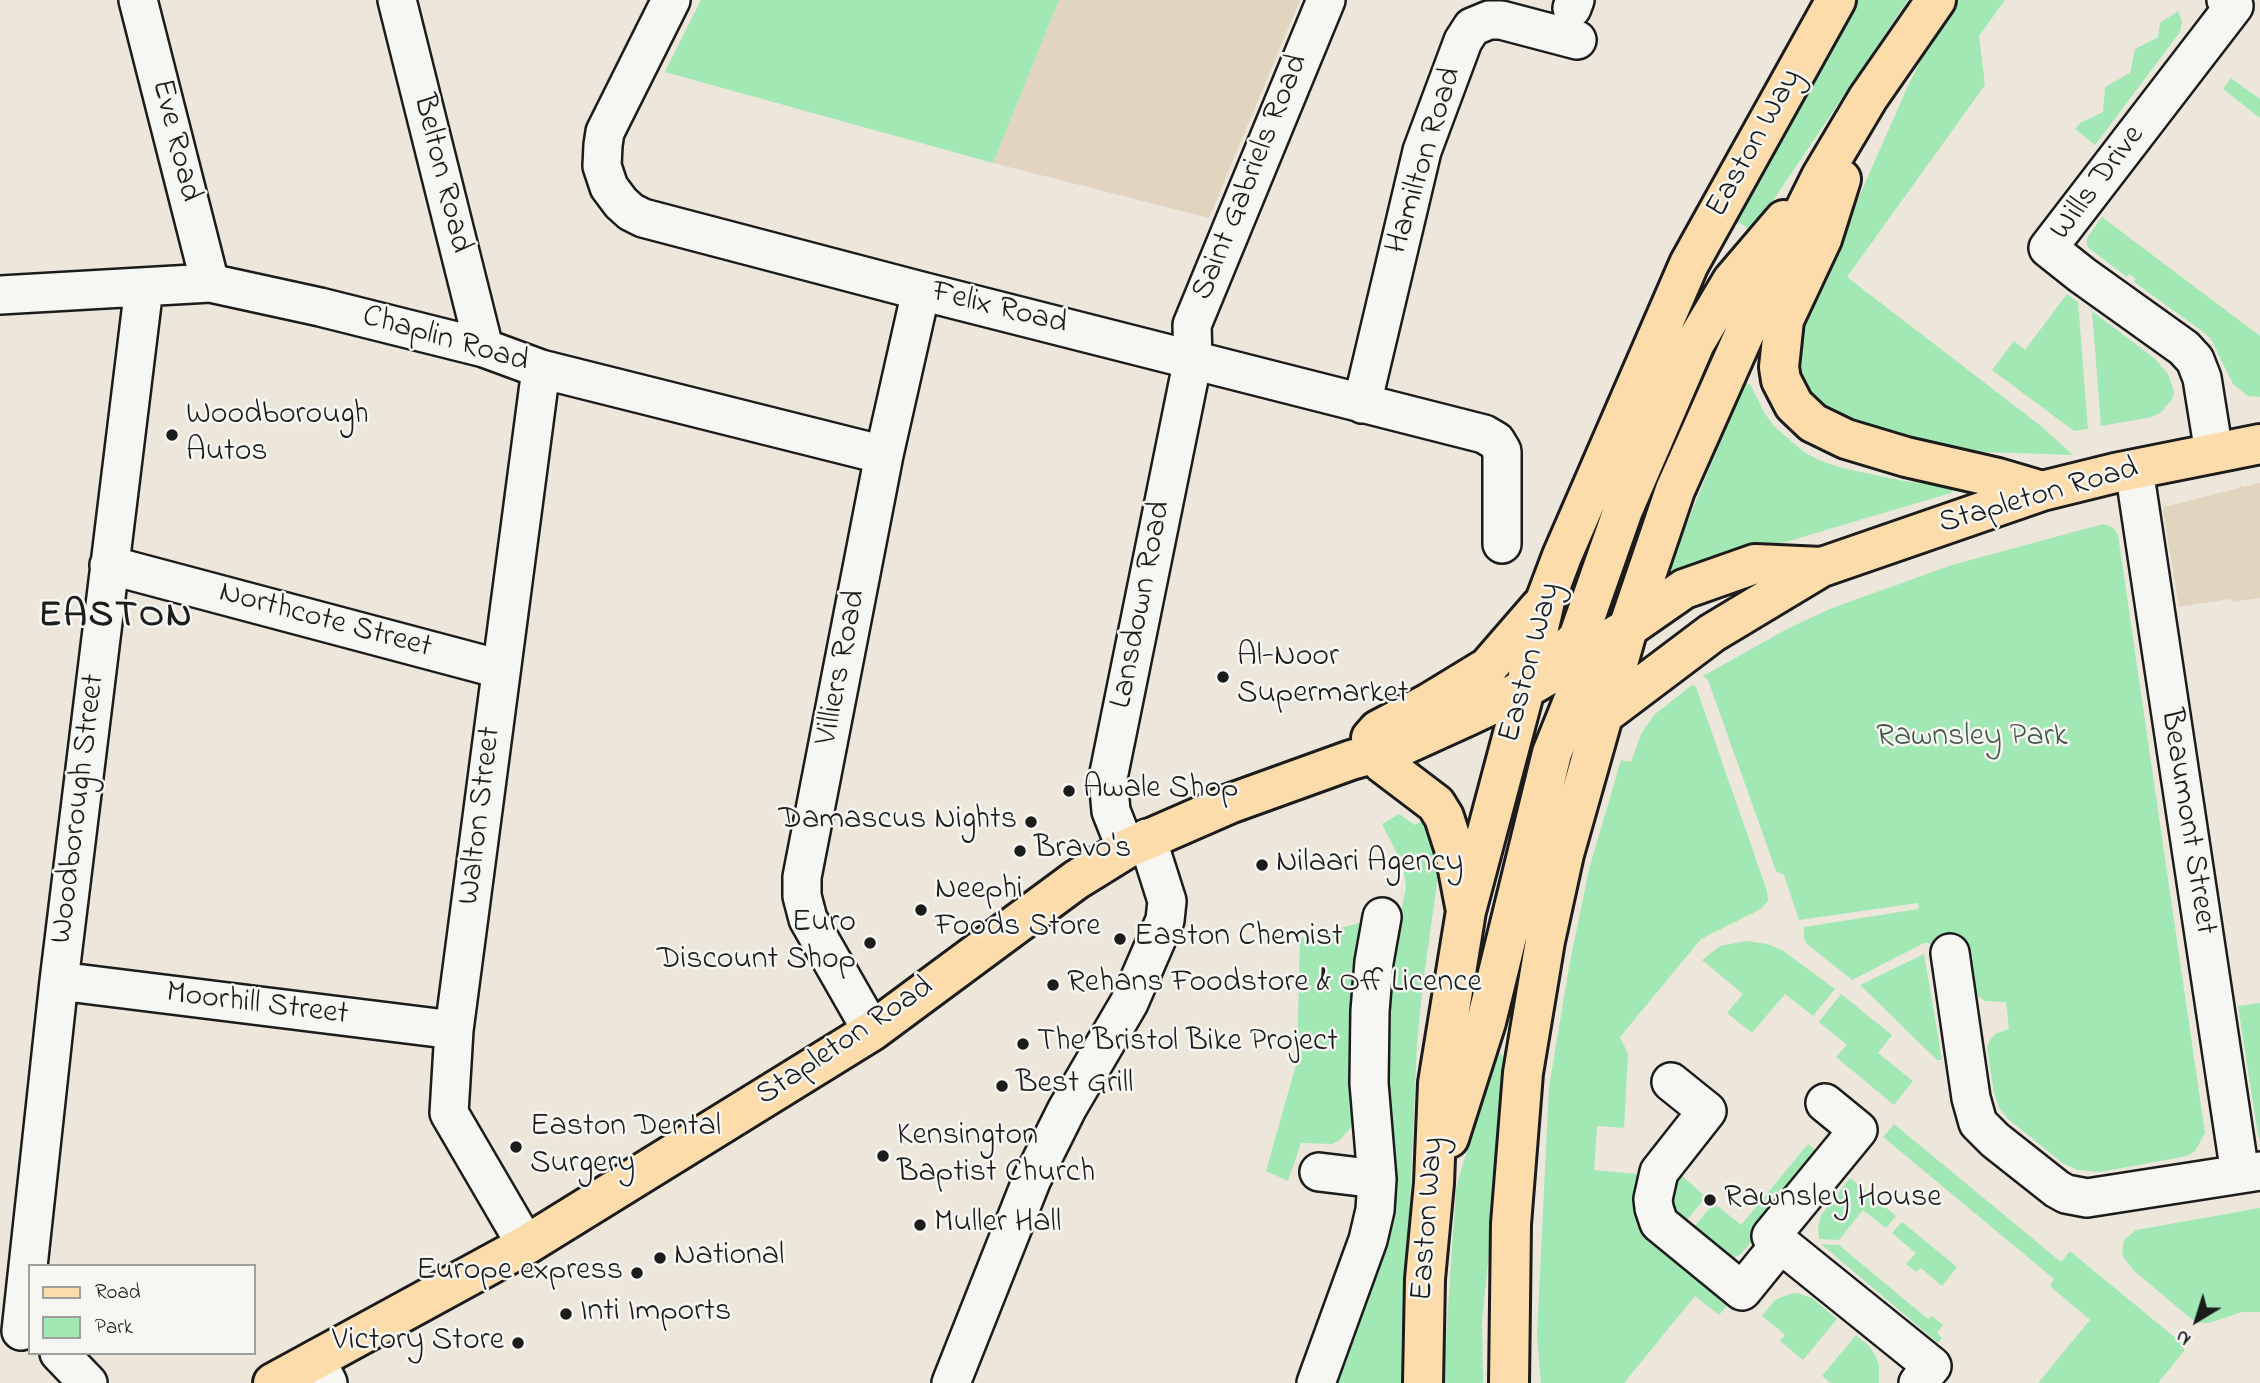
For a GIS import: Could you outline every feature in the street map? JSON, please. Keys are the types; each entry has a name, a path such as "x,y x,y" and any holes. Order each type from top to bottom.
{"main road":[{"name":"Easton Way","path":"1423,1383 1425,1279 1434,1183 1438,1083 1466,911 1525,689 1545,601 1567,544 1689,264 1836,0"},
{"path":"1509,1383 1511,1224 1523,1073 1563,854 1628,628 1675,490 1755,310 1821,177 1868,97 1936,0"},
{"path":"1868,97 1822,239 1784,320 1779,361 1781,380 1799,411 1813,423 1846,439 2042,491"},
{"path":"1525,689 1578,639 1623,510 1695,343 1732,281 1821,177"},
{"name":"Stapleton Road","path":"273,1383 322,1371 872,1031 1076,880 1136,843 1229,804 1367,762 1441,752 1491,724 1525,689 1628,628 1684,589 1755,565 1822,567 2042,491 2134,469 2260,444"},
{"path":"1602,716 1712,633 1822,567"},
{"path":"1466,911 1454,848 1444,817 1436,804 1367,762 1378,730 1488,667 1545,601"},
{"path":"1434,1183 1486,1022 1552,753 1579,686 1628,628"}],"street":[{"name":"Eve Road","path":"138,0 210,283"},
{"name":"Belton Road","path":"397,0 484,348"},
{"name":"Felix Road","path":"671,0 605,132 602,166 608,187 631,212 643,218 921,291 1484,434 1496,441 1502,452 1502,544"},
{"name":"Saint Gabriels Road","path":"1193,359 1192,326 1326,0"},
{"name":"Wills Drive","path":"2214,453 2202,378 2195,360 2184,348 2048,248 2234,6 2226,0"},
{"name":"Hamilton Road","path":"1362,404 1422,151 1463,41 1472,27 1489,20 1575,16"},
{"name":"Chaplin Road","path":"0,295 210,283 484,348 541,369 884,456"},
{"name":"Woodborough Street","path":"17,1331 144,287"},
{"name":"Villiers Road","path":"872,1031 808,919 802,896 802,877 884,456 921,291"},
{"name":"Lansdown Road","path":"951,1383 1032,1178 1067,1109 1129,1003 1165,920 1167,901 1136,843 1111,811 1108,778 1193,359"},
{"name":"Walton Street","path":"526,1245 449,1113 454,1030 541,369"},
{"name":"Beaumont Street","path":"2134,469 2250,1173"},
{"name":"Northcote Street","path":"109,565 500,669"},
{"path":"1317,1383 1368,1240 1375,1210 1377,1179 1369,1094 1370,1012 1374,962 1382,918"},
{"path":"1950,953 1970,1016 1971,1098 1978,1123 1995,1140 2057,1189 2076,1197 2099,1197 2250,1173"},
{"name":"Moorhill Street","path":"59,981 454,1030"},
{"path":"1671,1082 1706,1111 1659,1172 1653,1199 1659,1223 1742,1292 1781,1243"},
{"path":"1825,1103 1858,1130 1771,1236 1931,1366 1918,1383"},
{"path":"1319,1172 1377,1179"},
{"path":"61,1355 88,1383"}],"shaded area":[{"path":"1059,0 1300,0 1209,218 993,163"},
{"path":"2260,483 2260,598 2232,602 2230,599 2179,607 2164,507 2239,488 2240,485 2244,487"}],"green space":[{"path":"701,0 1059,0 993,163 665,72"},
{"path":"1855,0 1908,0 1768,208 1749,229 1731,218"},
{"path":"1954,0 2005,0 1979,36 1985,85 1847,277 2041,426 2073,455 1985,452 1908,439 1827,410 1812,398 1796,370 1793,342 1807,302 1862,190 1908,86"},
{"path":"2178,11 2182,21 2180,32 2095,145 2075,129 2080,123 2103,112 2105,87 2130,73 2135,49 2158,37 2160,23"},
{"path":"2231,78 2260,99 2260,118 2223,89"},
{"path":"2102,217 2260,336 2260,397 2248,396 2233,384 2211,339 2202,331 2134,282 2136,279 2129,274 2127,277 2090,249 2087,238"},
{"path":"2067,294 2078,302 2088,429 2074,431 1992,370 2014,341 2025,350"},
{"path":"2092,311 2154,358 2168,374 2174,392 2172,400 2160,413 2152,417 2101,426"},
{"path":"1744,384 1750,384 1765,414 1776,428 1804,452 1821,461 1904,481 1952,486 1954,489 1951,493 1674,575 1669,567"},
{"name":"Rawnsley Park","path":"2103,524 2112,527 2118,535 2205,1133 2195,1151 2187,1156 2100,1172 2078,1170 2064,1164 2008,1119 2000,1109 1994,1093 1987,1047 1995,1034 2009,1029 2006,1002 1985,1001 1971,990 1960,949 1931,953 1929,943 1924,943 1852,980 1807,944 1804,927 1919,909 1918,903 1799,920 1784,875 1776,871 1708,680 1703,676 1787,629 1832,608 1952,565"},
{"path":"1692,685 1696,687 1767,891 1768,901 1761,909 1701,939 1620,1037 1628,1054 1624,1128 1597,1126 1594,1170 1648,1175 1731,1301 1719,1315 1695,1296 1624,1383 1541,1383 1537,1335 1549,1087 1589,869 1621,760 1631,762 1641,734 1654,715"},
{"path":"1399,814 1415,825 1426,819 1440,861 1417,1043 1402,1383 1334,1383 1382,1071 1398,927 1406,887 1403,865 1382,824"},
{"path":"1376,919 1352,1126 1340,1140 1332,1144 1301,1143 1288,1181 1266,1171 1297,1061 1300,938"},
{"path":"1746,941 1767,944 1782,950 1835,989 1813,1016 1785,994 1752,1033 1727,1013 1743,994 1702,960 1720,946"},
{"path":"1924,954 1942,1060 1937,1060 1860,985"},
{"path":"1841,994 1892,1035 1878,1053 1913,1081 1894,1105 1836,1057 1847,1045 1819,1022"},
{"path":"2260,1003 2260,1139 2238,1006"},
{"path":"1496,1052 1509,1059 1482,1321 1483,1383 1443,1383 1456,1188"},
{"path":"1709,1123 1717,1130 1680,1174 1706,1197 1686,1221 1669,1207 1666,1197"},
{"path":"1894,1124 2061,1262 2070,1251 2184,1345 2184,1351 2158,1383 2038,1383 2090,1320 2050,1286 2054,1279 1883,1137"},
{"path":"1808,1144 1823,1156 1741,1254 1731,1259 1693,1228 1714,1203 1741,1225"},
{"path":"1850,1178 1896,1216 1886,1228 1863,1210 1839,1240 1819,1239 1821,1215"},
{"path":"2260,1208 2260,1312 2242,1312 2209,1323 2199,1323 2133,1270 2122,1255 2124,1240 2136,1230"},
{"path":"1902,1222 1957,1267 1942,1286 1921,1268 1916,1272 1906,1264 1916,1253 1892,1233"},
{"path":"1821,1244 1839,1245 1928,1319 1932,1316 1943,1325 1937,1333 1942,1338 1938,1343"},
{"path":"1797,1293 1812,1298 1837,1319 1803,1360 1780,1341 1785,1335 1762,1316 1775,1300"},
{"path":"1856,1335 1875,1355 1879,1365 1879,1383 1831,1383 1822,1376"}],"place":[{"name":"Woodborough Autos","path":"172,435"},
{"name":"Al-Noor Supermarket","path":"1223,677"},
{"name":"Awale Shop","path":"1069,791"},
{"name":"Damascus Nights","path":"1031,822"},
{"name":"Bravo's","path":"1020,851"},
{"name":"Nilaari Agency","path":"1262,865"},
{"name":"Neephi Foods Store","path":"921,910"},
{"name":"Easton Chemist","path":"1120,939"},
{"name":"Euro Discount Shop","path":"870,943"},
{"name":"Rehans Foodstore & Off Licence","path":"1053,985"},
{"name":"The Bristol Bike Project","path":"1023,1044"},
{"name":"Best Grill","path":"1002,1086"},
{"name":"Easton Dental Surgery","path":"516,1147"},
{"name":"Kensington Baptist Church","path":"883,1156"},
{"name":"Rawnsley House","path":"1710,1200"},
{"name":"Muller Hall","path":"920,1225"},
{"name":"National","path":"660,1258"},
{"name":"Europe express","path":"637,1273"},
{"name":"Inti Imports","path":"566,1314"},
{"name":"Victory Store","path":"518,1343"}],"district":[{"name":"EASTON","path":"116,619"}]}
